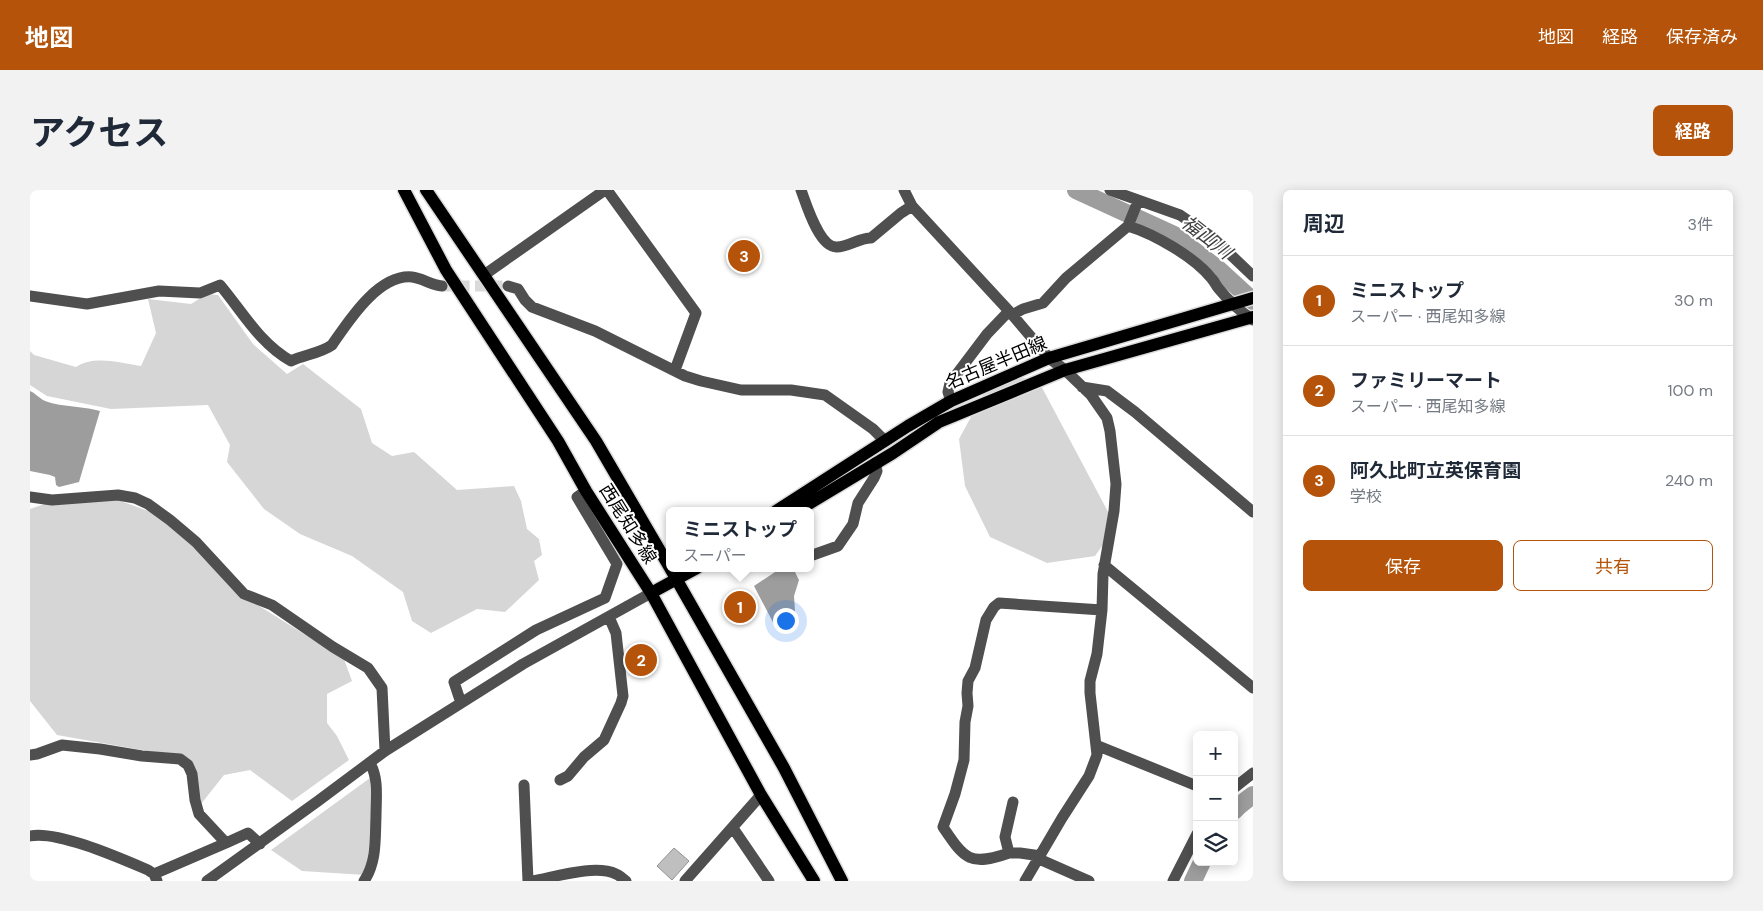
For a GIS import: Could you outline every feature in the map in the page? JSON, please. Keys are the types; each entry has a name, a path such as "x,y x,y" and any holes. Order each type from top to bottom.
{"main road":[{"name":"西尾知多線","path":"404,190 446,270 558,441 586,491 651,593 761,795 814,881"},
{"name":"西尾知多線","path":"426,190 596,441 666,558"},
{"name":"名古屋半田線","path":"782,507 951,400 1049,358 1243,301"},
{"name":"名古屋半田線","path":"804,507 939,422 1065,370 1252,318"},
{"path":"651,593 673,572"},
{"name":"西尾知多線","path":"675,572 784,768 842,881"}],"street":[{"path":"484,275 606,190 696,313 675,370"},
{"path":"801,190 812,220 823,238 836,248 864,238 871,238 900,213 912,206"},
{"path":"904,190 912,206 1011,313 1049,358 1065,370 1091,395 1107,418 1114,456 1116,484 1114,511 1102,574 1102,610 1097,654 1090,681 1090,696 1098,755 1089,776 1062,818 1028,880"},
{"path":"1110,190 1136,204 1180,215 1212,237 1253,276"},
{"path":"951,400 948,392 950,383 987,334 1011,313 1043,303 1066,278 1128,224 1136,204"},
{"path":"1128,224 1144,231 1192,261 1212,278 1219,289 1243,301 1252,318"},
{"path":"30,296 87,304 159,291 200,293 220,285 248,322 280,355 291,360 306,354 325,350 332,345 365,300 394,281 412,277 442,286"},
{"path":"508,286 518,290 532,307 595,331 685,376 740,390 791,390 826,395 873,429 885,441"},
{"path":"1082,387 1107,391 1135,412 1253,512"},
{"path":"814,555 838,546 853,524 858,503 877,471 876,463"},
{"path":"460,703 454,682 536,630 605,598 617,564 577,497 586,491"},
{"path":"30,497 52,500 118,495 135,498 148,504 196,542 244,594 272,605 333,647 368,668 382,688 384,751"},
{"path":"1104,565 1253,688"},
{"path":"207,881 260,844 384,751 523,664 651,593"},
{"path":"1089,881 1040,858 1020,853 1009,853 990,860 966,856 960,851 943,827 955,794 964,760 968,681 975,668 986,620 994,607 998,603 1102,610"},
{"path":"560,780 568,776 584,757 604,740 621,703 623,696 616,633 609,617"},
{"path":"30,755 62,745 142,756 180,758 188,765 192,774 195,800 199,814 226,843"},
{"path":"1096,745 1193,784"},
{"path":"364,881 374,857 377,838 376,778 370,763"},
{"path":"1238,785 1253,773"},
{"path":"524,785 528,881"},
{"path":"685,881 761,795"},
{"path":"1009,853 1005,837 1013,802"},
{"path":"733,828 764,879"},
{"path":"30,836 50,835 111,854 155,878 248,833 260,844"},
{"path":"1173,881 1193,842"},
{"path":"533,881 587,871 604,871 616,874 626,881"}],"shaded area":[{"path":"207,294 218,295 253,344 287,374 303,364 361,409 372,443 392,456 414,452 457,490 514,486 521,501 527,529 539,539 542,555 534,561 539,580 505,612 477,609 431,633 412,621 403,592 352,556 300,534 264,509 227,462 230,445 208,405 111,409 47,396 30,385 30,351 34,355 76,367 91,361 141,366 156,333 148,299 191,304"},
{"path":"1014,379 1038,380 1115,525 1095,556 1047,563 990,537 965,486 959,439 984,393"},
{"path":"30,391 49,402 100,411 79,482 59,487 56,485 55,477 30,471"},
{"path":"118,500 151,512 193,544 232,589 344,659 352,681 327,694 327,723 337,736 349,760 292,801 250,770 224,775 201,804 187,758 57,735 30,701 30,509 53,501"},
{"path":"775,572 795,572 799,580 794,596 795,611 777,630 754,586"},
{"path":"370,778 372,827 365,875 302,871 271,850"}],"building":[{"path":"642,644 655,668 640,677 627,653"},
{"path":"674,848 689,861 672,880 657,866"}],"waterway":[{"name":"福山川","path":"1076,190 1174,235 1218,269 1253,301"},
{"path":"1238,807 1253,795"},
{"path":"1193,881 1200,866"}],"tunnel":[{"path":"442,286 508,286"}],"place":[{"name":"阿久比町立英保育園","path":"744,256"},
{"name":"ミニストップ","path":"740,607"},
{"name":"ファミリーマート","path":"641,660"}]}
